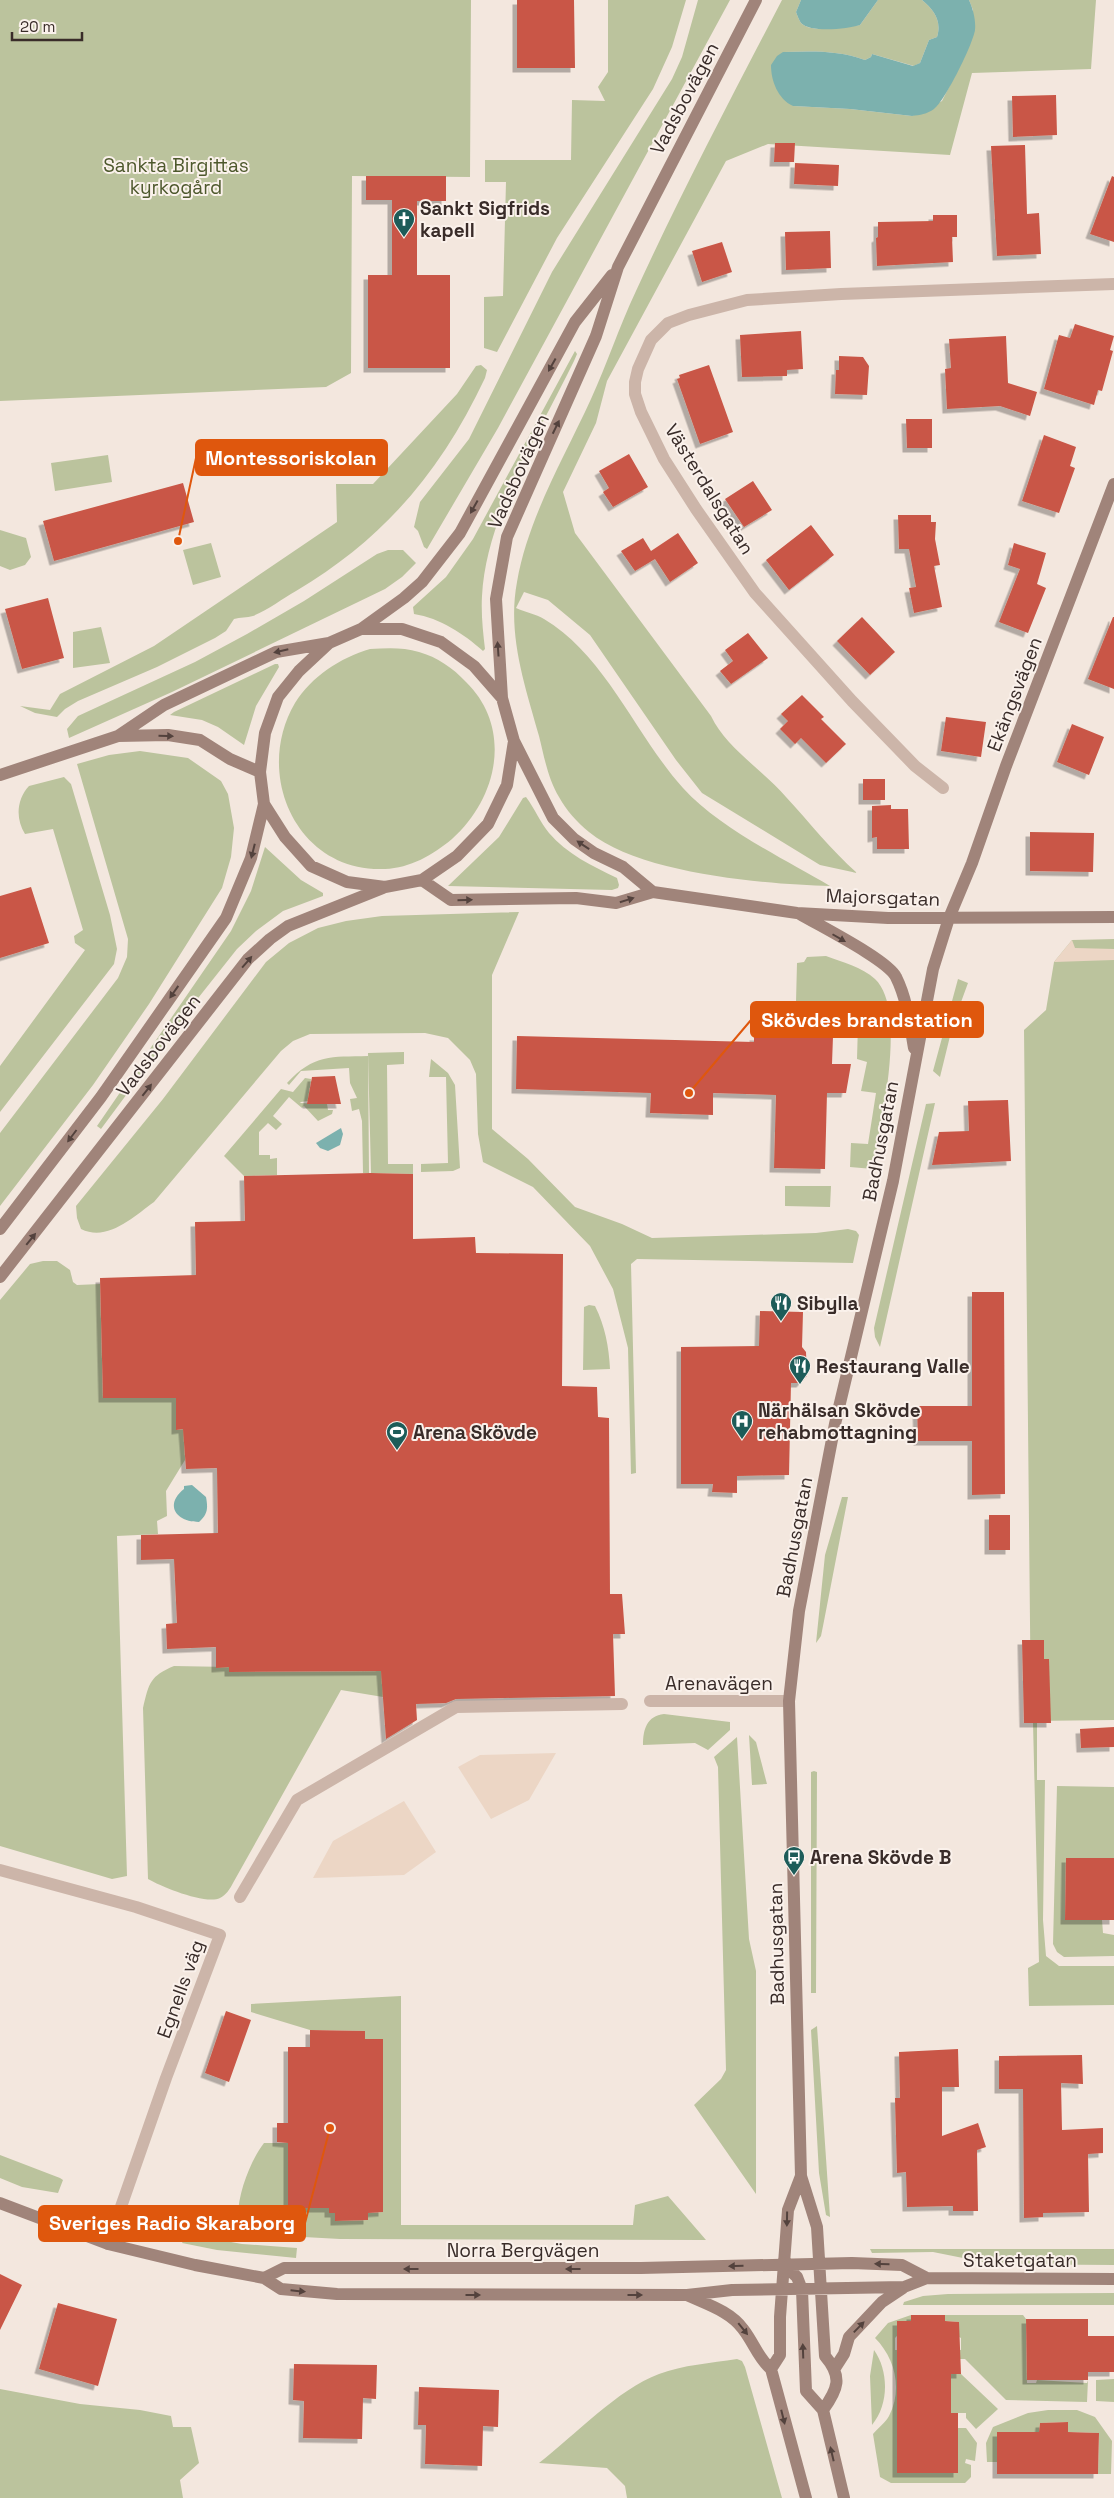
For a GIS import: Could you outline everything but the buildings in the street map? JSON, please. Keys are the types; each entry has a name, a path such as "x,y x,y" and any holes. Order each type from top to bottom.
{"street":[{"name":"Vadsbovägen","path":"502,698 496,600 508,537 596,336 618,267 756,0"},
{"name":"Vadsbovägen","path":"361,629 404,598 422,582 460,533 575,322 618,267"},
{"name":"Västerdalsgatan","path":"943,788 915,766 852,701 755,593 696,509 664,459 641,412 635,394 638,369 651,340 668,323 689,315 747,300 841,294 1114,284"},
{"name":"Ekängsvägen","path":"949,918 972,863 1009,758 1114,484"},
{"path":"0,775 118,736 164,705 276,652 330,643 361,629 402,629 441,642 474,666 502,698 514,741 553,818 574,839 623,867 653,892"},
{"path":"330,643 299,671 278,697 265,733 260,772 264,804 284,837 311,866 347,882 385,887 422,880 457,856 488,824 507,785 514,741"},
{"path":"118,736 168,735 200,740 230,760 260,772"},
{"name":"Vadsbovägen","path":"0,1229 101,1097 226,918 251,858 264,804"},
{"name":"Majorsgatan","path":"422,880 451,900 576,898 616,903 653,892 797,913 888,918 1114,917"},
{"name":"Vadsbovägen","path":"0,1277 248,960 270,939 288,926 385,887"},
{"path":"797,913 883,962 896,976 906,1007 915,1055"},
{"name":"Badhusgatan","path":"835,2368 825,2356 817,2227 801,2176 789,1701 799,1611 833,1433 893,1181 915,1055 933,969 949,918"},
{"name":"Arenavägen","path":"650,1701 789,1701"},
{"path":"240,1897 297,1800 456,1707 622,1704"},
{"name":"Egnells väg","path":"0,1870 136,1908 220,1935 166,2078 108,2244"},
{"name":"Badhusgatan","path":"772,2369 780,2355 782,2290 788,2210 801,2176"},
{"path":"0,2203 108,2244 195,2265 264,2278 282,2289 336,2294 687,2294 732,2290 802,2290"},
{"name":"Staketgatan","path":"784,2265 902,2264 927,2278"},
{"path":"784,2265 798,2277 802,2290 806,2391 823,2410 844,2498"},
{"name":"Norra Bergvägen","path":"264,2278 284,2268 582,2269 784,2265"},
{"name":"Staketgatan","path":"802,2290 904,2287 927,2278 1114,2279"},
{"name":"Badhusgatan","path":"823,2410 836,2392 835,2368 844,2354 849,2337 882,2302 904,2287"},
{"path":"687,2294 729,2315 742,2326 757,2348 760,2360 772,2369 806,2498"}],"green space":[{"name":"Sankta Birgittas kyrkogård","path":"0,0 471,0 470,177 352,176 351,373 326,387 0,401"},
{"path":"608,0 686,0 672,47 653,89 557,238 497,352 484,348 484,297 503,296 506,182 485,182 485,160 571,160 572,100 605,101 598,87 608,72"},
{"path":"698,0 730,0 498,428 427,549 424,547 418,531 414,527 420,502 469,439 552,272 672,79 682,57"},
{"path":"782,0 801,0 796,12 801,23 821,29 860,25 878,0 922,0 936,16 938,31 937,37 929,40 920,63 914,66 872,54 871,57 865,60 835,53 814,51 783,52 793,106 850,109 912,116 942,101 966,53 973,10 969,0 1096,0 1091,69 972,73 950,155 768,144 726,161 607,381 596,423 563,492 575,533 726,739 777,787 829,846 857,873 820,865 702,793 676,760 590,635 548,600 524,592 516,608 544,619 566,635 585,654 603,675 666,767 698,803 752,841 830,886 772,883 704,874 671,867 639,858 611,846 589,832 565,807 549,775 523,679 514,621 514,602 522,558 538,512 591,399 653,254"},
{"path":"575,351 577,354 574,361 517,475 493,536 482,596 485,649 483,651 442,623 414,614 413,607 446,577 473,539"},
{"path":"481,365 487,370 485,378 468,412 429,472 407,500 383,525 328,570 264,611 253,616 234,619 226,631 215,638 157,667 78,701 65,709 57,717 35,713 20,706 50,710 60,694 154,646 337,522 336,484 373,484 457,394 476,366"},
{"path":"108,455 112,482 55,491 51,463"},
{"path":"0,530 26,538 31,557 25,565 10,570 0,566"},
{"path":"211,543 221,577 193,585 183,550"},
{"path":"388,550 403,550 416,563 402,577 385,589 172,692 69,738 67,729 78,716 195,662 304,601 377,554"},
{"path":"101,627 110,663 73,668 73,632"},
{"path":"395,648 413,650 438,660 456,672 481,700 490,720 494,741 494,762 489,783 480,804 468,822 452,839 421,860 385,869 354,866 328,855 307,837 291,814 282,788 279,759 283,731 295,703 302,693 318,676 328,669 348,657 370,649"},
{"path":"278,664 279,667 256,706 244,745 218,727 202,720 170,715 174,712"},
{"path":"140,751 188,758 221,781 228,794 234,828 231,857 222,888 149,1004 93,1085 0,1206 0,1133 118,978 127,957 128,939 77,764 109,755"},
{"path":"64,777 71,784 110,915 117,949 114,964 0,1112 0,1066 85,950 75,943 74,936 83,930 53,829 25,834 19,815 22,797 29,786"},
{"path":"526,797 546,829 556,840 580,859 617,878 618,888 612,890 448,886 499,837 523,798"},
{"path":"265,847 301,880 323,893 323,896 283,911 256,931 237,949 195,1002 101,1129 97,1126 231,931 251,891"},
{"path":"519,912 492,975 492,1129 528,1159 575,1207 622,1224 652,1238 816,1233 848,1229 856,1231 859,1235 853,1263 637,1259 631,1264 636,1473 631,1474 628,1348 613,1289 590,1246 533,1187 483,1162 478,1134 476,1074 470,1060 448,1038 425,1033 310,1034 293,1041 281,1051 154,1202 129,1221 101,1232 81,1229 77,1218 76,1206 163,1099 266,962 289,943 318,928 346,921 382,916"},
{"path":"1114,939 1114,1720 1031,1721 1024,1030 1046,1010 1054,962 1072,940"},
{"path":"826,956 858,968 875,979 885,994 890,1016 889,1070 873,1169 850,1167 851,1143 868,1144 876,1093 861,1091 867,1062 857,1059 858,1024 841,1024 841,1003 796,1002 797,963 804,962 807,957"},
{"path":"958,979 968,983 953,1024 940,1077 933,1071"},
{"path":"404,1052 404,1064 387,1065 388,1164 413,1164 413,1174 371,1173 368,1053"},
{"path":"368,1056 369,1173 363,1173 362,1121 359,1109 352,1111 350,1099 357,1098 350,1083 349,1068 301,1071 289,1085 287,1083 297,1074 306,1067 324,1059"},
{"path":"431,1059 448,1073 455,1085 460,1168 453,1171 421,1172 421,1164 448,1163 446,1077 429,1077"},
{"path":"305,1078 311,1079 308,1101 300,1103 327,1104 328,1110 333,1110 332,1114 318,1121 304,1106 302,1108 289,1097 273,1116 282,1124 276,1130 268,1123 259,1132 259,1155 270,1155 270,1159 277,1158 277,1175 244,1176 224,1156 281,1089 293,1092"},
{"path":"935,1103 880,1347 875,1337 874,1328 926,1104"},
{"path":"785,1186 831,1186 830,1207 785,1206"},
{"path":"43,1261 57,1261 70,1270 73,1282 77,1285 100,1284 103,1398 176,1398 176,1430 184,1429 185,1460 166,1491 167,1516 157,1521 158,1534 117,1536 127,1876 112,1879 0,1846 0,1300 30,1264"},
{"path":"589,1305 595,1306 604,1329 610,1369 583,1370 584,1307"},
{"path":"842,1497 848,1497 821,1636 816,1643 825,1555"},
{"path":"174,1666 229,1667 230,1672 390,1671 383,1697 341,1690 231,1887 222,1897 213,1900 184,1894 148,1879 143,1708 152,1681 160,1673"},
{"path":"664,1714 730,1722 730,1730 708,1750 695,1743 643,1745 647,1724 654,1717"},
{"path":"1033,1723 1037,1723 1037,1780 1045,1780 1043,1920 1046,1956 1059,1966 1114,1966 1114,2005 1029,2006 1028,1968 1039,1962"},
{"path":"749,1735 756,1742 767,1784 752,1785"},
{"path":"737,1737 749,1939 756,1971 756,2194 694,2105 721,2079 726,2070 718,1767 714,1757"},
{"path":"811,1772 817,1772 816,1993 811,1993"},
{"path":"1057,1786 1114,1787 1114,1858 1066,1859 1065,1919 1102,1920 1103,1933 1114,1935 1114,1956 1064,1957 1057,1952 1053,1944"},
{"path":"401,1996 401,2225 633,2225 635,2205 668,2196 706,2240 340,2239 250,2234 240,2231 238,2210 243,2185 258,2151 264,2143 288,2143 288,2208 329,2208 335,2213 335,2221 368,2220 368,2213 383,2212 383,2039 365,2039 365,2031 310,2030 251,2012 251,2004"},
{"path":"817,2026 830,2217 826,2215 819,2173 811,2030"},
{"path":"0,2155 60,2178 63,2180 58,2193 22,2187 0,2178"},
{"path":"187,2234 242,2244 297,2248 296,2258 217,2250 182,2243"},
{"path":"870,2249 1114,2249 1114,2265 993,2264 933,2252 872,2253"},
{"path":"1114,2293 1114,2305 903,2305 904,2302 923,2296 948,2294"},
{"path":"911,2315 911,2321 895,2338 895,2350 904,2350 904,2402 897,2402 897,2472 958,2473 958,2449 951,2428 966,2428 977,2443 975,2461 966,2459 965,2463 971,2465 971,2477 965,2483 891,2483 880,2477 873,2434 889,2416 896,2395 896,2385 895,2374 888,2355 875,2338 888,2323"},
{"path":"945,2315 1023,2315 1026,2319 1027,2383 1036,2383 1037,2380 1087,2383 1088,2380 1087,2402 1006,2400 965,2359 951,2359 951,2350 961,2350 959,2322 945,2321"},
{"path":"874,2350 882,2368 885,2388 882,2408 872,2425 870,2376"},
{"path":"737,2359 742,2361 745,2367 782,2498 627,2498 625,2486 607,2468 539,2463 612,2402 644,2381 678,2368"},
{"path":"951,2373 961,2374 998,2409 976,2429 966,2418 966,2413 951,2413"},
{"path":"1114,2379 1114,2402 1096,2401 1096,2380"},
{"path":"0,2389 80,2404 140,2410 171,2416 173,2427 191,2427 199,2463 180,2480 183,2498 0,2498"},
{"path":"1048,2410 1077,2410 1095,2417 1112,2441 1111,2474 1098,2474 1099,2433 1068,2432 1068,2422 1040,2423 1039,2432 997,2432 997,2462 987,2462 986,2443 993,2427 1028,2413"}],"shaded area":[{"path":"1072,940 1075,948 1114,949 1114,960 1054,962"},
{"path":"556,1753 529,1800 491,1819 458,1767 480,1755"},
{"path":"404,1801 436,1852 404,1875 313,1878 333,1841"}],"water":[{"path":"801,0 878,0 860,25 847,28 820,29 801,23 796,12"},
{"path":"922,0 969,0 975,22 973,37 964,59 945,95 934,109 921,115 912,116 850,109 793,106 779,94 772,77 771,65 777,56 783,52 814,51 835,53 865,60 871,57 872,54 913,66 920,63 929,40 937,37 938,31 936,16"},
{"path":"341,1128 343,1134 340,1145 328,1151 320,1148 316,1143"},
{"path":"192,1485 206,1497 207,1511 199,1522 184,1519 175,1512 174,1506 178,1495 184,1489 184,1486"}],"place":[{"name":"Sankt Sigfrids kapell","path":"404,238"},
{"name":"Montessoriskolan","path":"178,541"},
{"name":"Skövdes brandstation","path":"689,1093"},
{"name":"Sibylla","path":"781,1322"},
{"name":"Restaurang Valle","path":"800,1385"},
{"name":"Närhälsan Skövde rehabmottagning","path":"742,1440"},
{"name":"Arena Skövde","path":"397,1451"},
{"name":"Arena Skövde B","path":"794,1876"},
{"name":"Sveriges Radio Skaraborg","path":"330,2128"}]}
